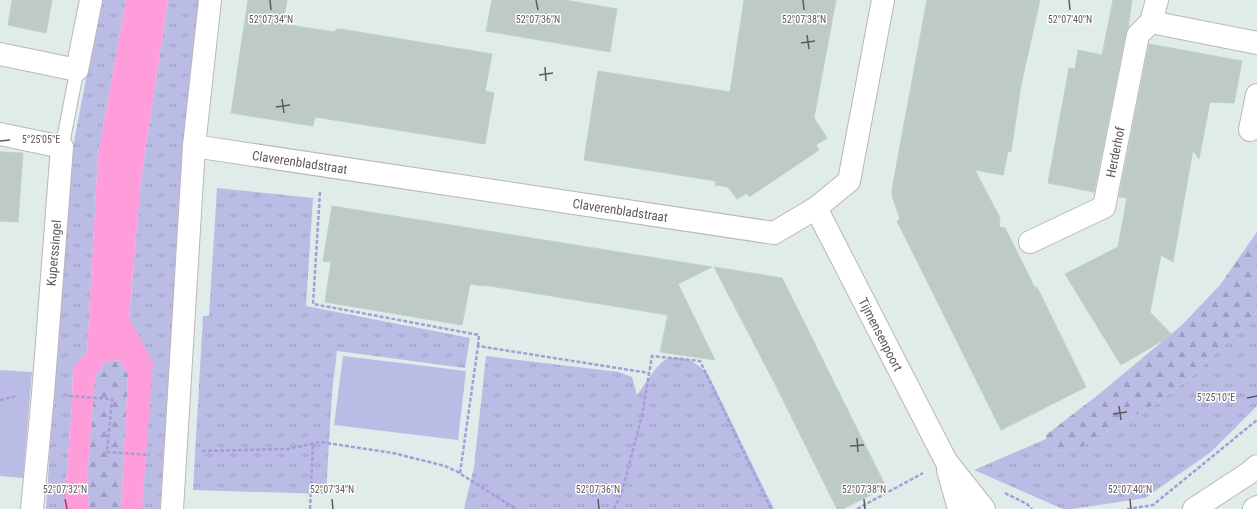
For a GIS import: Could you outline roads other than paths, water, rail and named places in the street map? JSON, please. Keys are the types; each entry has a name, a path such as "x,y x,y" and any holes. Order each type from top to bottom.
{"street":[{"name":"Kuperssingel","path":"76,70 90,0"},
{"path":"172,509 194,146 210,0"},
{"name":"Claverenbladstraat","path":"194,146 774,232 816,208 849,181 883,0"},
{"name":"Herderhof","path":"1030,242 1104,207 1138,35 1151,22 1157,0"},
{"path":"1151,22 1257,43"},
{"path":"0,54 76,70"},
{"path":"1250,130 1257,95"},
{"path":"0,134 62,147"},
{"name":"Kuperssingel","path":"32,509 62,147"},
{"name":"Tijmensenpoort","path":"816,208 946,461 984,509"},
{"name":"Tijmensenpoort","path":"946,461 959,509"},
{"path":"1194,509 1249,473 1257,466"},
{"path":"1254,509 1257,506"}],"lane":[{"name":"Kuperssingel","path":"62,147 76,70"}]}
